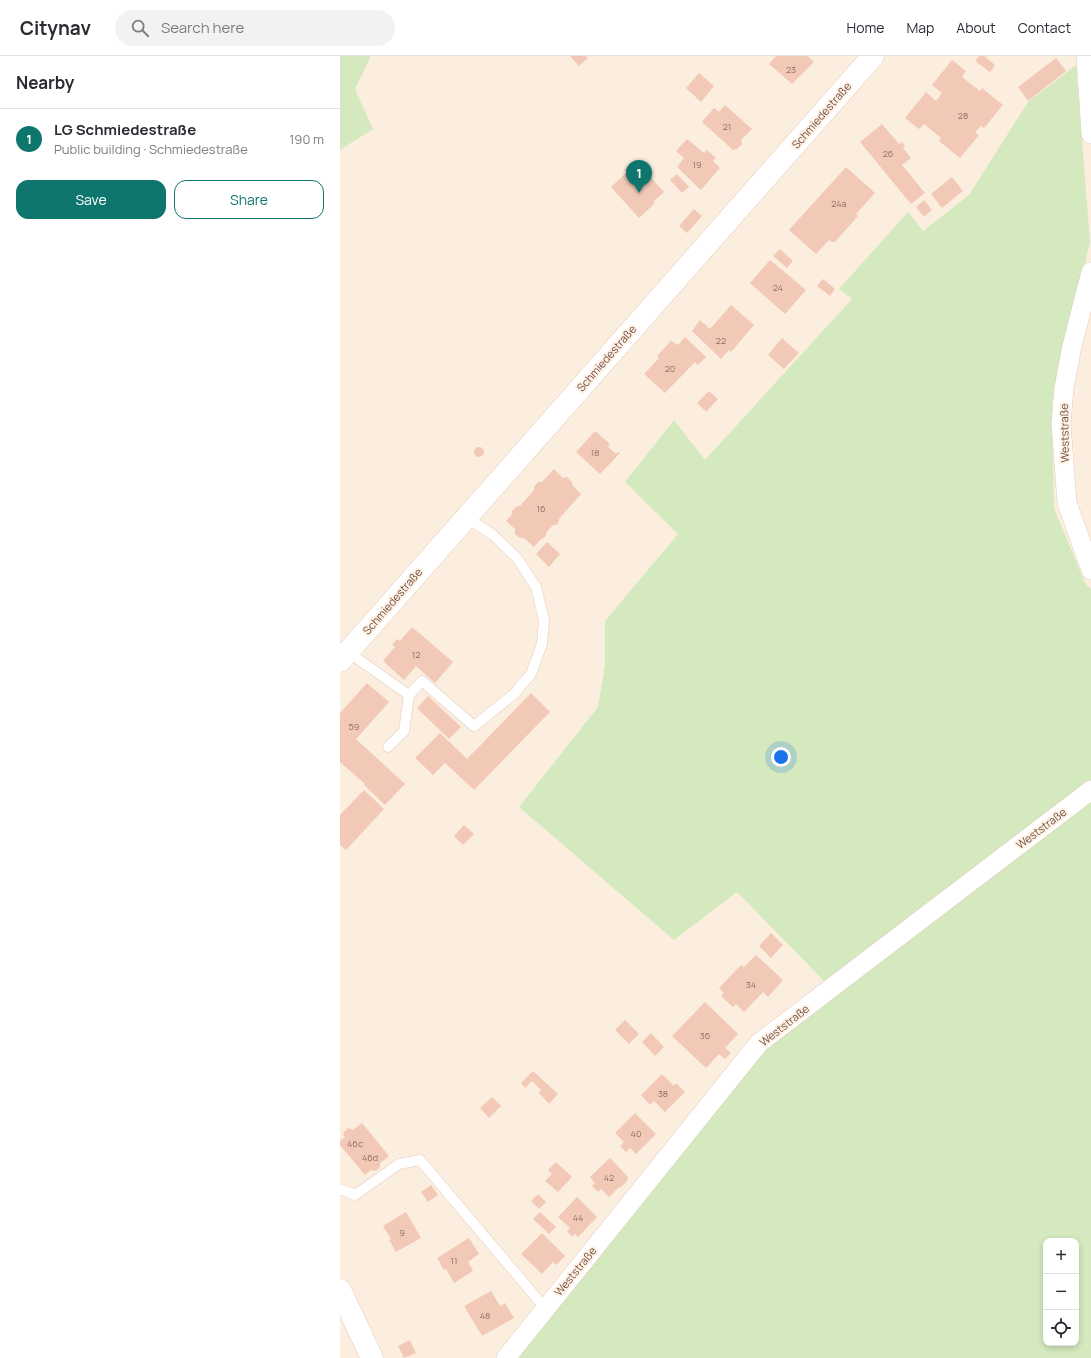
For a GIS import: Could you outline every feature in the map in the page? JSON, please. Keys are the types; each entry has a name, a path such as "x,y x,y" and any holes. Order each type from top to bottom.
{"main road":[{"name":"Schmiedestraße","path":"344,656 873,56"},
{"path":"340,1290 372,1358"}],"street":[{"path":"1086,56 1091,134"},
{"name":"Weststraße","path":"1091,272 1072,346 1064,388 1061,423 1067,503 1091,570"},
{"name":"Weststraße","path":"506,1358 759,1043 1091,790"}],"lane":[{"path":"388,747 404,731 409,696 422,681 474,726 514,694 531,674 542,644 544,620 536,587 517,558 493,535 466,517"},
{"path":"344,656 409,696"},
{"path":"340,1189 355,1195 399,1164 420,1160 545,1308"}],"green space":[{"path":"340,56 371,56 355,89 373,129 340,150"},
{"path":"1076,65 1090,242 1052,403 1054,508 1085,583 1091,589 1091,783 826,983 737,892 674,940 519,807 598,707 605,665 605,621 678,534 625,482 674,420 705,460 852,299 839,289 908,212 923,231 969,195 1028,102"},
{"path":"1091,795 1091,1358 514,1358 765,1046"}],"building":[{"path":"570,56 586,56 588,58 579,66"},
{"path":"776,56 808,56 814,62 792,84 769,64"},
{"path":"979,56 984,56 995,65 990,72 975,61"},
{"path":"1056,58 1066,71 1028,101 1018,87"},
{"path":"952,60 966,71 962,77 980,91 982,88 1003,105 984,128 981,126 975,132 979,135 960,158 939,141 941,138 924,124 919,129 905,118 926,92 936,101 942,93 932,85"},
{"path":"699,73 714,86 701,102 686,88"},
{"path":"725,105 752,129 741,140 742,144 737,149 733,150 702,122 714,108 719,112"},
{"path":"882,124 899,144 902,142 905,146 903,148 911,158 902,165 925,193 911,204 860,142"},
{"path":"687,139 704,153 707,150 716,158 713,161 720,168 701,190 677,167 684,158 676,151"},
{"path":"635,160 664,192 639,218 611,187 627,172 624,170"},
{"path":"846,167 875,193 856,214 858,216 835,242 829,240 816,254 789,230"},
{"path":"677,174 689,187 682,193 670,180"},
{"path":"952,177 963,191 942,208 931,194"},
{"path":"924,200 932,210 924,217 916,207"},
{"path":"694,209 702,216 687,233 679,226"},
{"path":"780,249 793,261 787,268 773,256"},
{"path":"770,260 806,290 785,314 750,283"},
{"path":"823,279 835,289 830,296 817,286"},
{"path":"731,305 754,325 731,352 729,350 721,359 692,331 700,320 710,329"},
{"path":"685,337 706,357 698,365 695,362 665,393 644,374 659,358 657,356 671,341 678,345"},
{"path":"782,338 799,353 784,369 768,355"},
{"path":"709,391 718,399 706,412 697,403"},
{"path":"595,431 610,444 608,447 616,454 618,452 620,453 600,474 576,452"},
{"path":"479,447 484,452 479,457 474,452"},
{"path":"554,469 563,478 567,477 572,482 572,485 581,494 559,519 556,525 553,525 546,533 544,538 541,539 534,547 524,538 520,538 515,534 515,529 506,521 512,514 512,511 517,506 520,506 534,490 534,487 538,482 542,482"},
{"path":"547,542 560,554 549,567 536,554"},
{"path":"412,627 453,662 435,683 416,666 404,680 383,661 395,647 392,645 397,639 400,641"},
{"path":"367,683 389,702 356,739 405,784 385,805 364,785 365,784 340,762 340,713"},
{"path":"531,693 550,712 474,790 445,763 433,775 415,758 440,733 467,759"},
{"path":"428,696 461,727 449,739 417,708"},
{"path":"364,790 384,809 346,850 340,845 340,815"},
{"path":"464,825 474,834 463,845 454,836"},
{"path":"771,933 783,945 771,958 759,946"},
{"path":"756,955 783,980 768,997 763,992 744,1012 736,1004 733,1007 721,996 724,993 719,988 741,965 744,967"},
{"path":"705,1002 738,1034 725,1048 731,1053 725,1059 719,1054 706,1068 672,1036"},
{"path":"625,1020 639,1034 629,1044 615,1030"},
{"path":"651,1033 664,1047 655,1056 642,1042"},
{"path":"533,1071 558,1094 549,1104 539,1093 541,1090 532,1081 525,1088 521,1083"},
{"path":"662,1074 674,1086 676,1083 685,1092 665,1112 654,1101 650,1105 641,1095"},
{"path":"492,1097 501,1106 489,1118 480,1108"},
{"path":"635,1113 656,1134 636,1154 630,1148 626,1152 620,1146 624,1142 615,1133"},
{"path":"362,1123 389,1156 380,1163 380,1167 376,1171 371,1170 365,1175 340,1145 340,1141 345,1137 343,1134 348,1128 353,1130"},
{"path":"610,1158 628,1177 628,1180 609,1197 601,1189 598,1192 592,1186 595,1183 590,1177"},
{"path":"556,1162 572,1177 558,1192 545,1181 552,1174 548,1170"},
{"path":"431,1185 438,1195 428,1202 421,1192"},
{"path":"538,1194 546,1202 539,1209 531,1201"},
{"path":"577,1197 597,1217 578,1237 575,1234 572,1237 567,1231 570,1228 558,1217"},
{"path":"406,1212 421,1238 396,1252 389,1240 391,1239 383,1226"},
{"path":"540,1212 556,1227 549,1234 533,1219"},
{"path":"542,1233 565,1256 556,1265 553,1262 542,1274 521,1254"},
{"path":"469,1238 479,1254 468,1262 473,1271 454,1283 446,1269 444,1270 437,1258"},
{"path":"491,1291 500,1306 505,1303 514,1318 482,1336 464,1306"},
{"path":"410,1340 416,1353 404,1358 398,1346"}],"place":[{"name":"LG Schmiedestraße","path":"639,193"}]}
